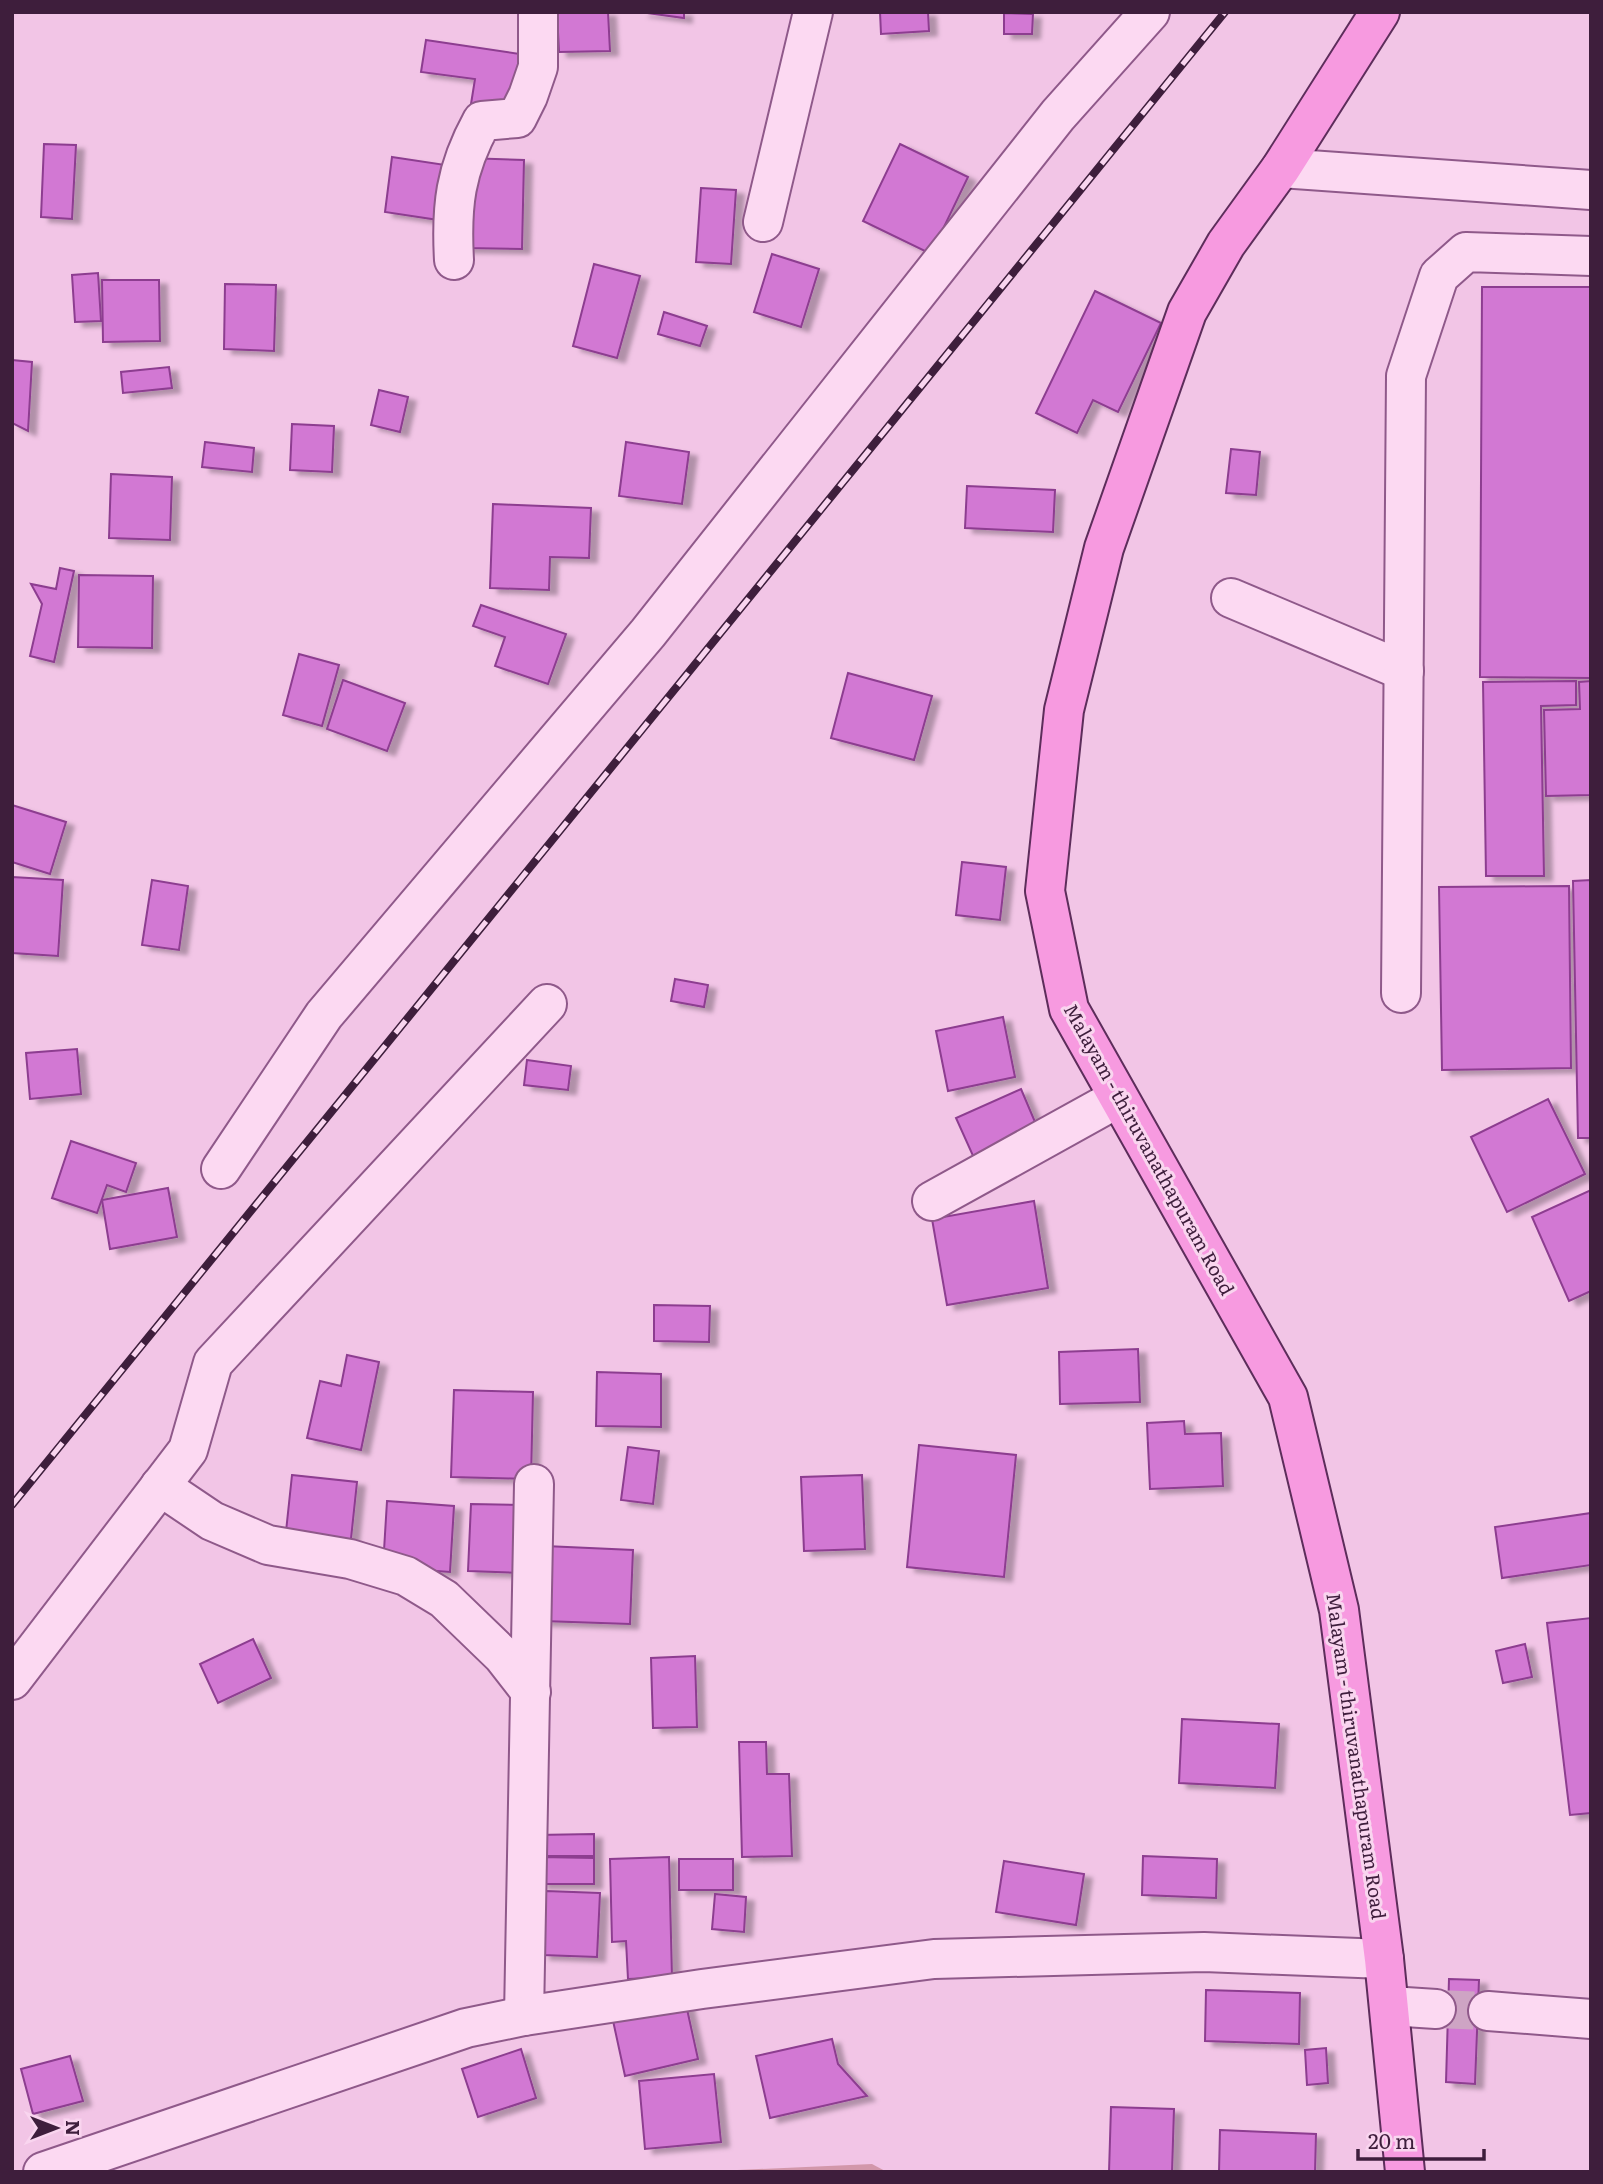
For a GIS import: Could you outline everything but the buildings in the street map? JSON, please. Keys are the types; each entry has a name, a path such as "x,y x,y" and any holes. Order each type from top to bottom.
{"main road":[{"name":"Malayam - thiruvanathapuram Road","path":"1380,12 1281,168 1226,244 1187,312 1104,548 1064,710 1045,891 1069,1009 1288,1397 1339,1609 1390,2006 1405,2172"}],"street":[{"path":"454,260 452,218 457,182 471,141 482,121 517,118 528,96 538,67 538,12"},
{"path":"762,222 813,12"},
{"path":"221,1169 324,1015 648,633 1058,115 1150,12"},
{"path":"1281,168 1591,190"},
{"path":"1401,993 1406,376 1439,276 1466,252 1591,256"},
{"path":"1231,598 1404,671"},
{"path":"12,1680 188,1450 213,1363 547,1004"},
{"path":"932,1201 1118,1098"},
{"path":"524,2016 534,1484"},
{"path":"160,1486 212,1521 268,1545 350,1559 406,1576 444,1599 503,1656 531,1692"},
{"path":"43,2172 466,2028 524,2016 702,1989 934,1959 1204,1952 1384,1959"},
{"path":"1390,2006 1436,2010"},
{"path":"1488,2011 1591,2019"}],"shaded area":[{"path":"872,2164 887,2172 694,2172"}],"tunnel":[{"path":"1436,2009 1488,2011"}],"railway":[{"path":"12,1505 1225,12"}]}
